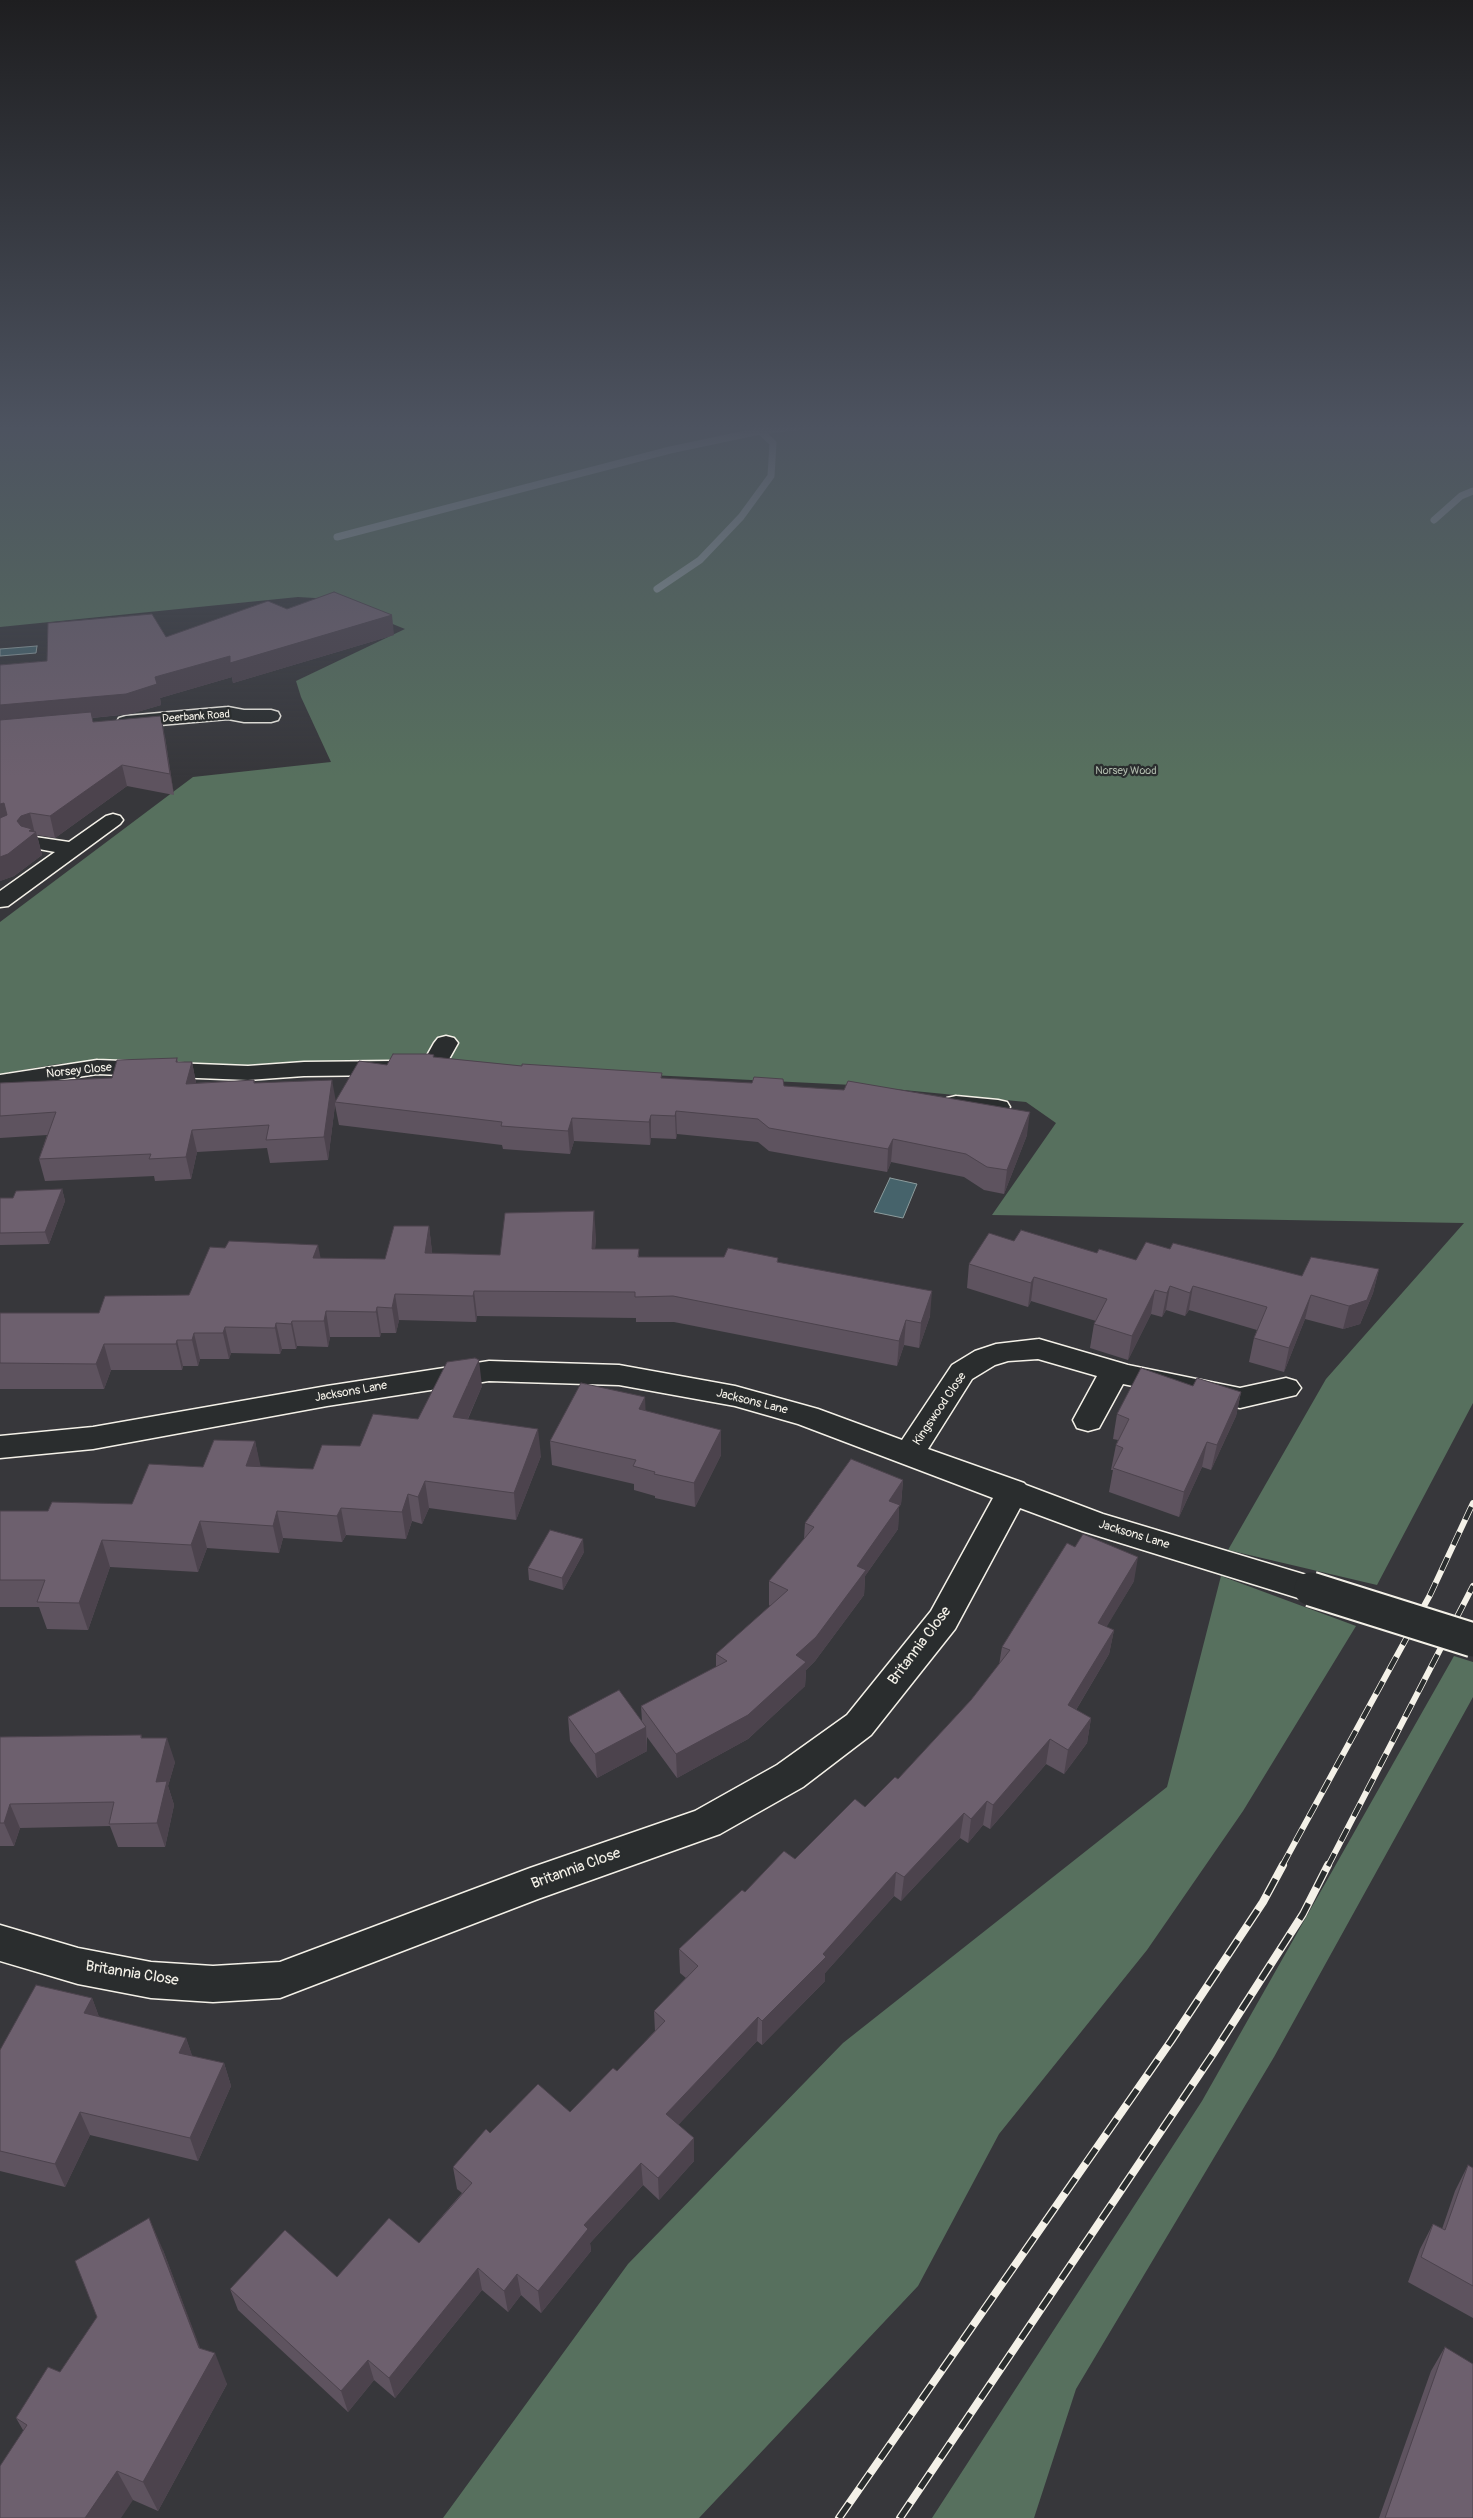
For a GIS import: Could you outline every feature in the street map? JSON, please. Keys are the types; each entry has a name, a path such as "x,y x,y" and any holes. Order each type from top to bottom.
{"street":[{"name":"Deerbank Road","path":"108,724 228,713 244,716 272,716"},
{"path":"0,901 113,820"},
{"path":"35,843 74,849"},
{"path":"432,1068 446,1043"},
{"name":"Norsey Close","path":"0,1082 97,1067 244,1081 304,1069 432,1068 459,1071"},
{"path":"932,1100 998,1107"},
{"name":"Kingswood Close","path":"910,1454 962,1372 986,1358 1006,1351 1039,1348 1115,1371 1240,1398 1286,1388"},
{"name":"Jacksons Lane","path":"0,1447 93,1438 327,1396 489,1371 619,1375 735,1396 807,1416 1013,1491 1093,1523 1473,1640"},
{"path":"1088,1420 1115,1371"},
{"name":"Britannia Close","path":"0,1943 78,1966 151,1980 212,1984 280,1980 530,1885 706,1823 790,1776 859,1725 943,1620 1013,1491"}],"green space":[{"name":"Norsey Wood","path":"0,544 1473,544 1473,1403 1377,1585 1228,1550 1326,1379 1464,1223 992,1215 1056,1123 1026,1102 853,1085 346,1060 277,1066 216,1066 148,1059 58,1064 0,1074 0,922 193,777 331,762 301,697 296,681 405,629 331,599 298,597 0,627"},
{"path":"1221,1576 1356,1626 1243,1811 1147,1950 999,2134 918,2286 699,2518 443,2518 628,2264 843,2043 1167,1787"},
{"path":"1454,1656 1473,1662 1473,1697 1274,2057 1076,2389 1034,2518 932,2518 1202,2101"}],"water":[{"path":"37,646 36,653 0,656 0,649"},
{"path":"890,1178 917,1184 903,1218 874,1212"}],"building":[{"path":"334,592 392,615 230,663 230,656 155,677 157,684 126,694 0,705 0,665 47,661 48,623 152,614 166,637 268,601 287,609"},
{"path":"91,712 93,722 161,716 170,774 122,765 50,816 30,813 21,816 17,821 21,826 32,829 29,831 36,832 8,854 0,857 0,818 7,815 4,803 0,804 0,720"},
{"path":"393,1054 429,1054 434,1055 433,1057 522,1066 522,1064 662,1073 661,1078 752,1083 754,1077 783,1079 784,1086 844,1090 848,1081 1030,1112 1007,1170 987,1167 966,1154 893,1139 888,1149 769,1128 758,1119 676,1111 675,1116 651,1115 649,1122 572,1118 568,1131 501,1126 502,1122 335,1102 359,1061 387,1065"},
{"path":"177,1058 176,1062 192,1062 186,1084 254,1080 254,1083 332,1080 324,1137 266,1140 269,1125 192,1130 186,1157 149,1159 151,1154 39,1159 56,1112 0,1116 0,1083 112,1078 117,1060"},
{"path":"62,1189 45,1232 0,1233 0,1198 13,1198 16,1191"},
{"path":"594,1211 592,1249 639,1249 638,1257 724,1257 728,1248 778,1258 777,1262 932,1291 921,1323 906,1320 899,1341 673,1296 635,1297 635,1292 474,1291 473,1296 395,1294 392,1308 377,1307 376,1312 326,1311 324,1321 292,1321 291,1324 276,1323 275,1328 225,1327 223,1333 194,1333 192,1340 177,1340 176,1344 104,1344 96,1364 0,1363 0,1313 99,1313 105,1296 189,1295 210,1247 225,1248 229,1241 318,1245 313,1258 385,1259 394,1226 429,1226 425,1253 500,1255 505,1213"},
{"path":"1021,1230 1097,1253 1099,1249 1136,1260 1146,1242 1170,1249 1173,1243 1302,1276 1311,1257 1379,1269 1367,1300 1349,1306 1311,1295 1289,1348 1254,1338 1267,1307 1193,1286 1190,1293 1170,1286 1167,1293 1155,1290 1132,1336 1094,1324 1107,1299 1034,1277 1031,1283 969,1264 989,1233 1014,1241"},
{"path":"475,1358 479,1360 453,1417 538,1429 514,1493 425,1481 418,1497 408,1494 402,1512 341,1508 337,1516 277,1511 273,1526 200,1521 191,1545 102,1540 79,1603 37,1602 45,1580 0,1580 0,1511 48,1511 52,1502 132,1504 149,1464 203,1467 214,1440 255,1441 246,1466 313,1469 322,1445 360,1446 373,1414 418,1419 447,1362"},
{"path":"1141,1368 1193,1386 1197,1378 1241,1392 1217,1445 1207,1442 1184,1492 1113,1468 1123,1448 1116,1445 1129,1419 1117,1414"},
{"path":"581,1383 645,1397 639,1409 721,1430 694,1483 654,1474 655,1472 633,1466 636,1460 550,1441"},
{"path":"851,1459 903,1480 889,1501 900,1505 857,1566 866,1570 816,1637 796,1655 806,1662 748,1715 676,1754 641,1706 727,1661 716,1654 788,1590 769,1581 814,1527 805,1523"},
{"path":"550,1530 583,1539 562,1578 528,1568"},
{"path":"1083,1534 1138,1557 1098,1623 1114,1630 1068,1705 1091,1718 1068,1750 1050,1739 993,1805 987,1801 971,1819 964,1813 904,1877 896,1872 823,1954 826,1957 762,2021 758,2017 666,2114 694,2138 658,2178 641,2163 584,2225 588,2229 538,2291 517,2274 504,2291 478,2268 389,2378 368,2360 341,2391 230,2289 285,2230 337,2277 389,2218 419,2243 472,2183 453,2167 486,2129 490,2133 538,2084 570,2112 613,2068 617,2071 665,2021 654,2011 698,1966 679,1949 742,1890 745,1892 784,1851 795,1859 855,1799 865,1807 895,1777 898,1779 971,1700 1010,1650 1002,1647 1067,1543 1075,1547"},
{"path":"619,1690 646,1727 595,1754 568,1717"},
{"path":"141,1735 141,1738 167,1738 156,1782 167,1781 157,1823 109,1824 114,1802 10,1804 4,1823 0,1823 0,1737"},
{"path":"36,1985 92,1998 84,2013 186,2038 179,2053 224,2063 190,2138 80,2112 55,2164 0,2151 0,2050"},
{"path":"1468,2165 1473,2168 1473,2286 1421,2257 1433,2224 1445,2230"},
{"path":"149,2218 199,2348 215,2353 143,2482 117,2471 85,2518 0,2518 0,2466 27,2425 16,2418 48,2367 60,2372 97,2317 75,2261"},
{"path":"1445,2347 1473,2364 1473,2518 1385,2518"}],"waterway":[{"path":"657,589 700,560 716,544"}],"railway":[{"path":"1282,1866 1430,1595 1473,1503"},
{"path":"1328,1866 1473,1586"},
{"path":"839,2518 1171,2041 1263,1902 1283,1865"},
{"path":"900,2518 1213,2054 1303,1914 1328,1865"}]}
